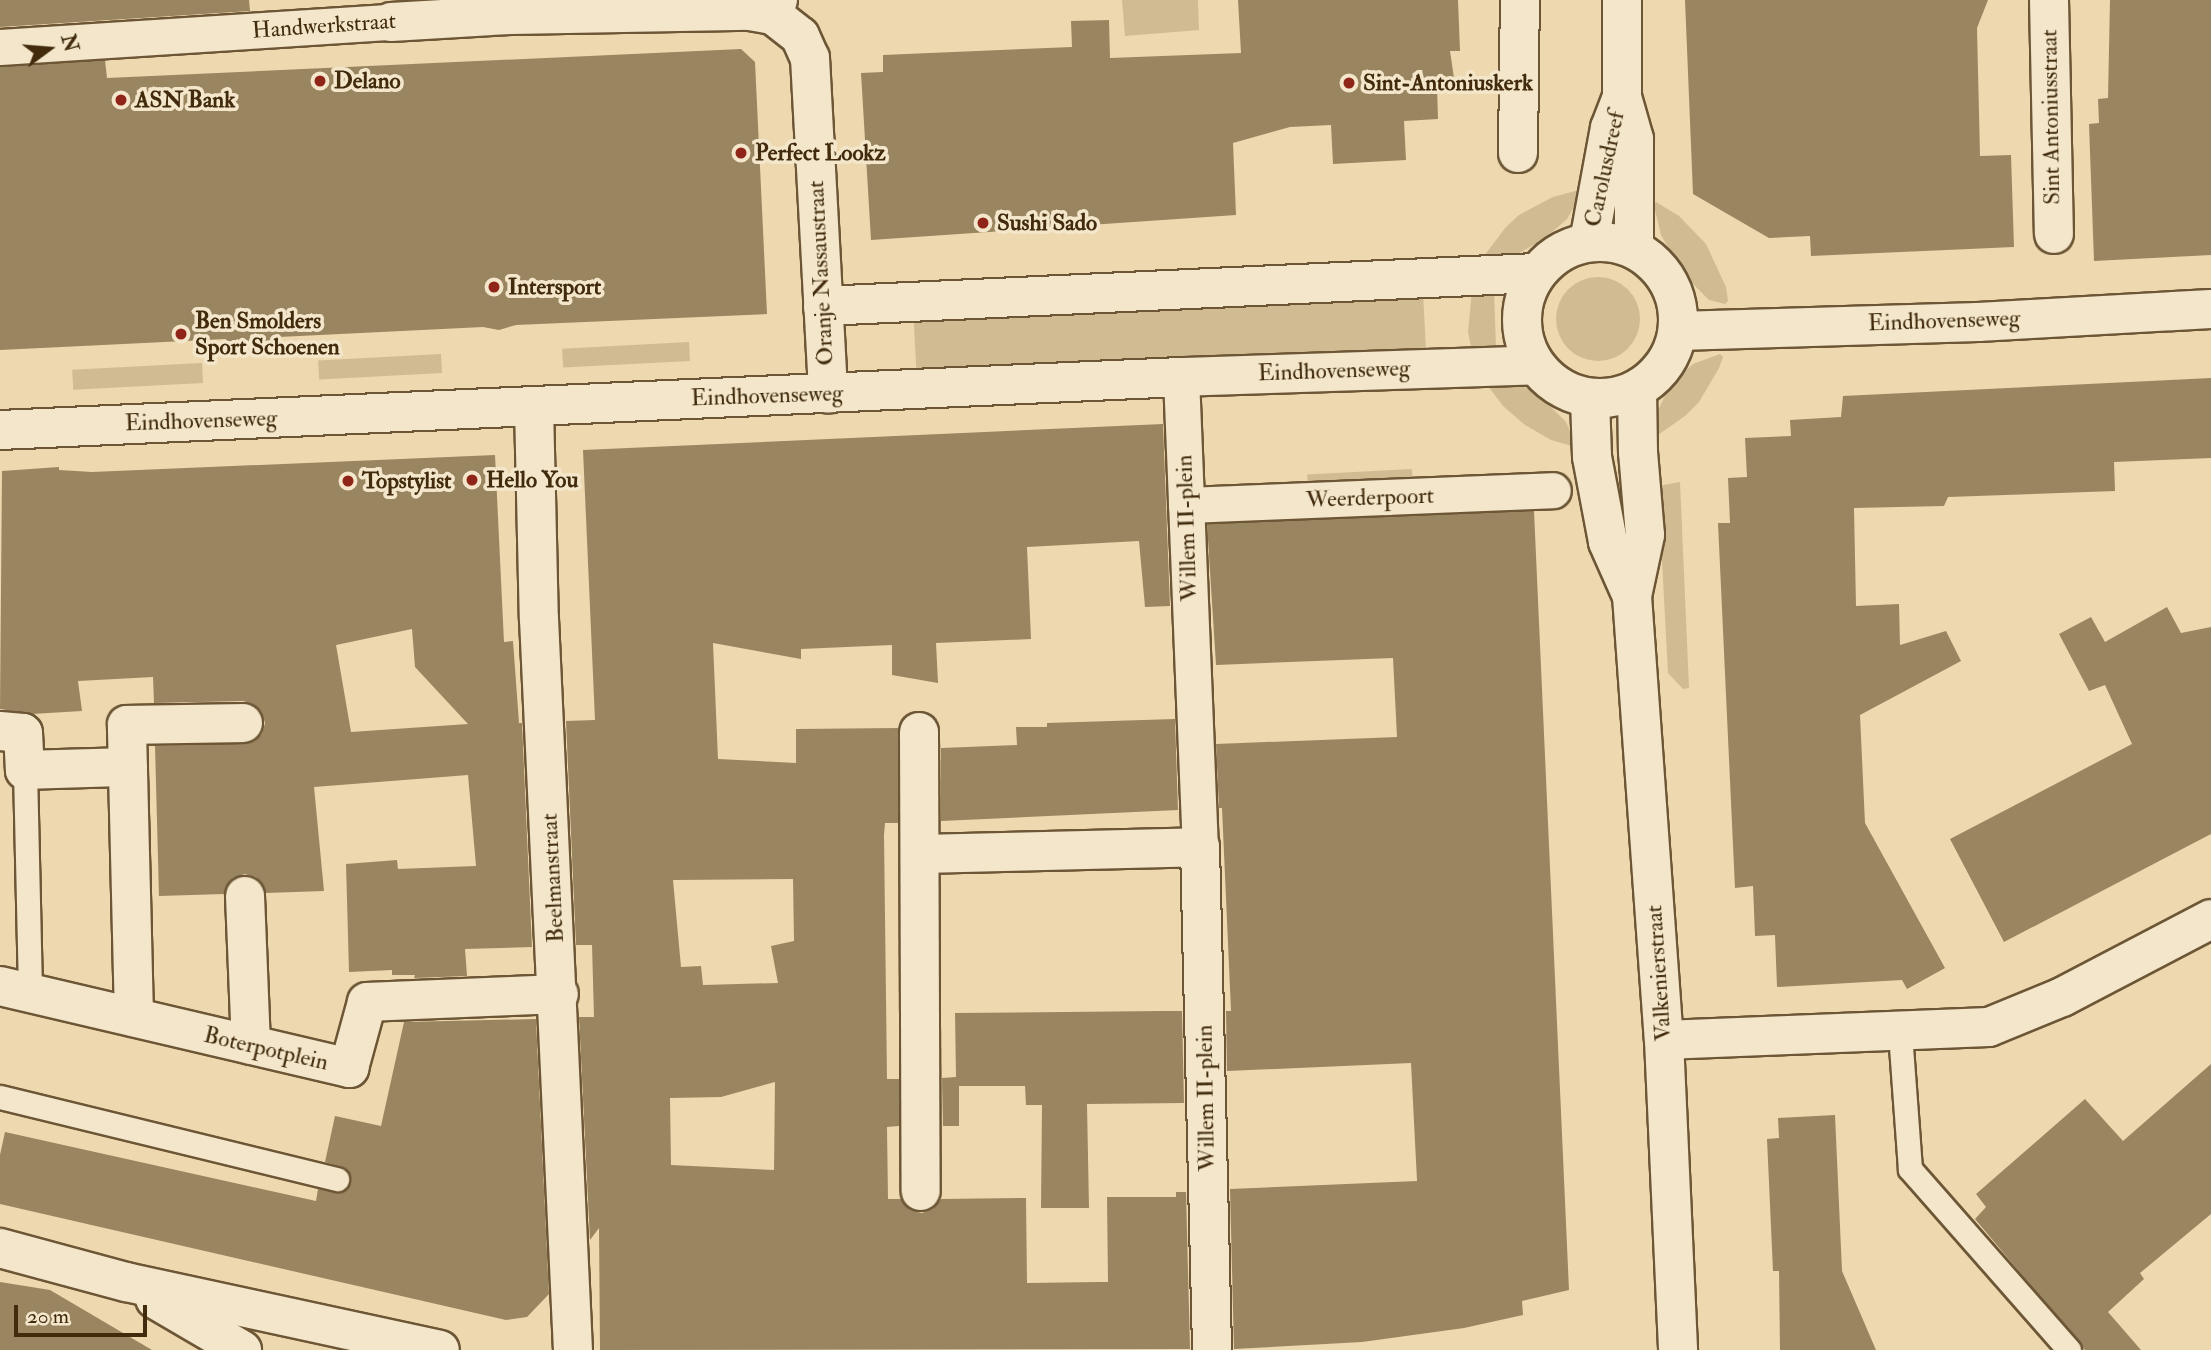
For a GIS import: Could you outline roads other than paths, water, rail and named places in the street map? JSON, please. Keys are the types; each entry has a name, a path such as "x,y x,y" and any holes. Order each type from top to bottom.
{"street":[{"path":"1518,153 1520,0"},
{"name":"Carolusdreef","path":"1622,0 1622,97 1634,139 1634,249"},
{"name":"Sint Antoniusstraat","path":"2049,0 2054,234"},
{"name":"Handwerkstraat","path":"0,47 387,11 508,7 750,11 776,8"},
{"name":"Oranje Nassaustraat","path":"776,8 800,36 810,58 828,394"},
{"name":"Carolusdreef","path":"1589,242 1610,128 1622,97"},
{"path":"1604,241 1634,249 1654,263 1669,283 1677,306 1678,331 1671,355 1657,374 1637,390 1606,399 1569,393 1549,381 1534,365 1524,343 1521,318 1525,295 1536,274 1559,252 1589,242 1604,241"},
{"path":"823,306 1536,274"},
{"name":"Eindhovenseweg","path":"1678,331 1738,331 1834,324 1978,322 2211,309"},
{"name":"Eindhovenseweg","path":"0,430 1181,377 1534,365"},
{"name":"Willem II-plein","path":"1181,377 1200,847 1212,1350"},
{"name":"Valkenierstraat","path":"1637,390 1638,452 1645,535 1632,596 1664,1040 1678,1350"},
{"name":"Valkenierstraat","path":"1590,398 1592,457 1608,542 1632,596"},
{"name":"Beelmanstraat","path":"534,406 539,619 559,994 573,1350"},
{"name":"Weerderpoort","path":"1186,505 1553,490"},
{"path":"134,1017 127,725 243,723"},
{"path":"0,731 23,733 25,770 128,767"},
{"path":"919,732 920,1191"},
{"path":"920,854 1200,847"},
{"path":"245,896 251,1045"},
{"path":"1664,1040 1900,1033 1989,1027 2062,997 2211,919"},
{"name":"Boterpotplein","path":"15,990 349,1068 367,1002 559,994"},
{"path":"0,1248 126,1282 440,1350"},
{"path":"126,1282 242,1350"}],"lane":[{"path":"15,990 25,770"},
{"path":"1900,1033 1910,1169 2069,1350"},
{"path":"0,1097 337,1180"}],"place":[{"name":"Delano","path":"320,81"},
{"name":"Sint-Antoniuskerk","path":"1349,83"},
{"name":"ASN Bank","path":"121,100"},
{"name":"Perfect Lookz","path":"741,153"},
{"name":"Sushi Sado","path":"983,223"},
{"name":"Intersport","path":"494,287"},
{"name":"Ben Smolders Sport Schoenen","path":"181,334"},
{"name":"Hello You","path":"472,480"},
{"name":"Topstylist","path":"348,481"}]}
